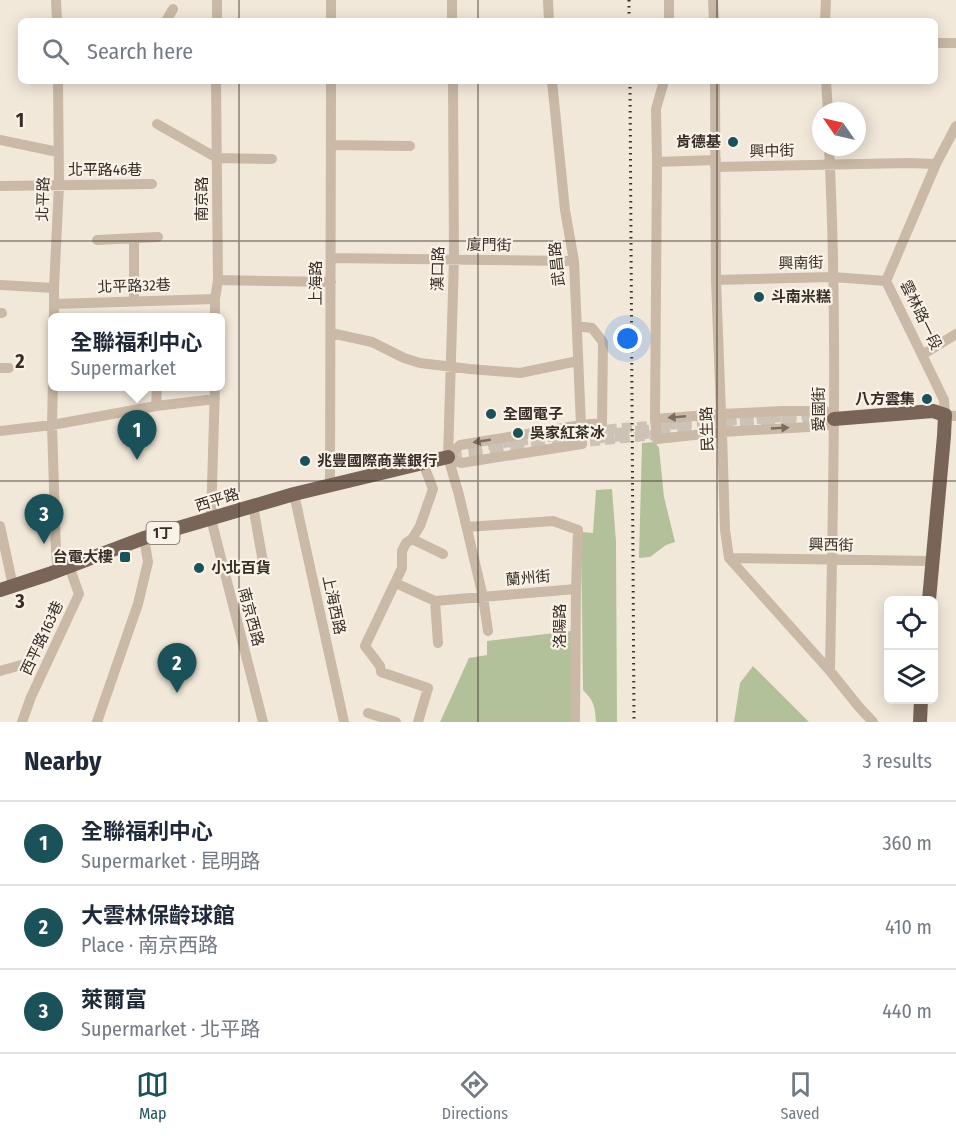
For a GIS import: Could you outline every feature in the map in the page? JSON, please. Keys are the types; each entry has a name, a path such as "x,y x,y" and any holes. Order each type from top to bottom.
{"main road":[{"path":"834,419 933,411 950,415"},
{"name":"雲林路一段","path":"929,596 950,415"},
{"name":"西平路","path":"7,588 144,538 294,494 448,457"},
{"path":"920,722 921,704"}],"street":[{"path":"56,0 57,18"},
{"path":"217,0 217,18"},
{"path":"331,0 331,18"},
{"path":"452,0 452,18"},
{"path":"548,0 549,18"},
{"path":"669,0 669,18"},
{"path":"713,0 714,18"},
{"path":"825,18 826,0"},
{"path":"168,18 173,9"},
{"path":"938,43 956,43"},
{"name":"北平路","path":"54,313 59,185 58,84"},
{"name":"南京路","path":"215,313 218,280 216,84"},
{"name":"上海路","path":"330,485 331,84"},
{"name":"漢口路","path":"448,457 454,259 453,84"},
{"name":"武昌路","path":"552,84 565,210 574,261 582,444"},
{"path":"655,419 783,411 825,411 834,419 825,426 722,432 657,439 655,419 656,110 663,84"},
{"name":"民生路","path":"715,84 716,280 725,530 729,558"},
{"path":"826,84 827,102"},
{"path":"157,124 217,158 272,159"},
{"name":"雲林路一段","path":"950,415 886,281 936,164 956,126"},
{"path":"0,140 58,152"},
{"path":"331,146 410,146"},
{"name":"愛國街","path":"829,156 834,419 830,671"},
{"name":"興中街","path":"657,162 830,166 936,164"},
{"name":"北平路46巷","path":"0,186 152,184"},
{"path":"97,240 158,237"},
{"path":"134,239 134,301"},
{"name":"廈門街","path":"331,258 574,261"},
{"name":"興南街","path":"716,280 833,277 886,281"},
{"path":"218,280 331,282"},
{"path":"0,285 54,288"},
{"name":"北平路32巷","path":"54,304 215,299"},
{"name":"西平路","path":"577,326 592,327 603,342 602,423 460,445 448,457 461,463 582,444"},
{"path":"331,333 372,342 404,358 420,363 520,373 578,361"},
{"path":"922,355 956,334"},
{"path":"53,391 52,425 63,568"},
{"path":"156,406 157,391"},
{"path":"211,519 215,391"},
{"path":"0,431 215,399"},
{"path":"448,457 467,527 483,597 488,631"},
{"path":"418,722 428,688 381,672 380,666 365,646 402,568 402,551 420,526 433,489 423,463"},
{"name":"上海西路","path":"294,494 344,722"},
{"path":"253,506 263,562"},
{"name":"南京西路","path":"211,519 263,722"},
{"name":"洛陽路","path":"467,527 553,521 578,531 575,722"},
{"path":"0,526 7,588"},
{"path":"97,722 138,604 148,562 144,538"},
{"path":"412,539 443,554"},
{"path":"729,558 873,722"},
{"name":"興西街","path":"729,558 932,561"},
{"name":"西平路163巷","path":"22,722 31,697 79,594 63,568"},
{"path":"402,586 435,601 438,643"},
{"name":"蘭州街","path":"435,601 576,589"},
{"path":"0,671 25,664"},
{"path":"368,713 396,722"}],"green space":[{"path":"655,442 659,448 664,497 675,542 666,545 650,557 639,558 642,443"},
{"path":"612,489 616,542 617,722 596,722 593,704 583,690 581,532 593,533 596,490"},
{"path":"571,631 571,722 440,722 469,658 487,655 487,641"},
{"path":"753,666 809,722 734,722 740,683"}],"tunnel":[{"path":"488,445 621,428 816,415"},
{"path":"448,457 582,438 751,422 834,419"},
{"path":"575,443 664,434"}],"railway":[{"path":"629,0 629,18"},
{"path":"630,84 634,722"}],"place":[{"name":"肯德基","path":"733,142"},
{"name":"斗南米糕","path":"759,297"},
{"name":"八方雲集","path":"927,399"},
{"name":"全國電子","path":"491,414"},
{"name":"吳家紅茶冰","path":"518,433"},
{"name":"全聯福利中心","path":"137,460"},
{"name":"兆豐國際商業銀行","path":"305,461"},
{"name":"萊爾富","path":"44,544"},
{"name":"台電大樓","path":"125,557"},
{"name":"小北百貨","path":"199,568"},
{"name":"大雲林保齡球館","path":"177,693"}]}
